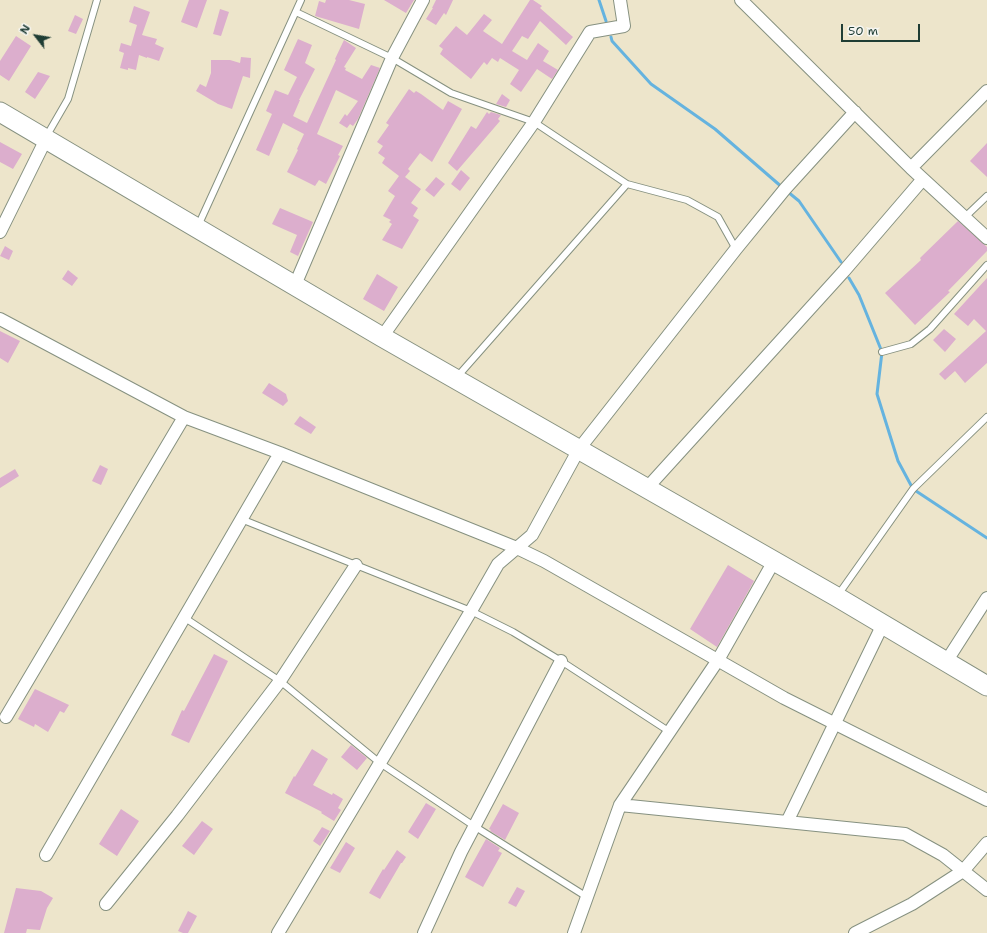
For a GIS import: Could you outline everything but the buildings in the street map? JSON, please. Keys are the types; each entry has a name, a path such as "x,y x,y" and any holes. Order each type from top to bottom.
{"main road":[{"path":"0,112 198,227 382,337 837,597 987,686"}],"street":[{"path":"295,285 392,58 423,0"},
{"path":"382,337 534,122 590,32 624,26 620,0"},
{"path":"741,0 923,179 987,238"},
{"path":"912,168 987,91"},
{"path":"278,933 498,564 532,535 579,449 785,189 855,112"},
{"path":"0,232 46,139"},
{"path":"647,488 844,271 923,179"},
{"path":"0,319 184,417 280,453 517,548 550,564 784,698 987,800"},
{"path":"6,717 184,417"},
{"path":"46,855 280,453"},
{"path":"574,933 620,805 718,660 774,561"},
{"path":"106,904 177,816 280,681 356,565"},
{"path":"946,662 987,598"},
{"path":"787,822 883,624"},
{"path":"424,933 474,826 562,661"},
{"path":"620,805 905,834 943,855 987,890"},
{"path":"855,933 912,904 963,871 987,843"}],"lane":[{"path":"46,139 68,99 97,0"},
{"path":"198,227 301,0"},
{"path":"296,12 392,58 452,93 534,122 627,184 687,200 718,217 736,249"},
{"path":"456,378 627,184"},
{"path":"964,218 987,196"},
{"path":"882,352 911,344 930,329 987,265"},
{"path":"837,597 913,489 987,417"},
{"path":"241,519 471,611 513,632 562,661 670,732"},
{"path":"185,618 280,681 380,763 474,826 587,896"}],"waterway":[{"path":"599,0 606,21"},
{"path":"611,37 612,41 651,84 715,129 783,188"},
{"path":"788,192 799,201 841,262"},
{"path":"849,278 859,295 882,352 877,394 898,461 913,489 987,538"}]}
